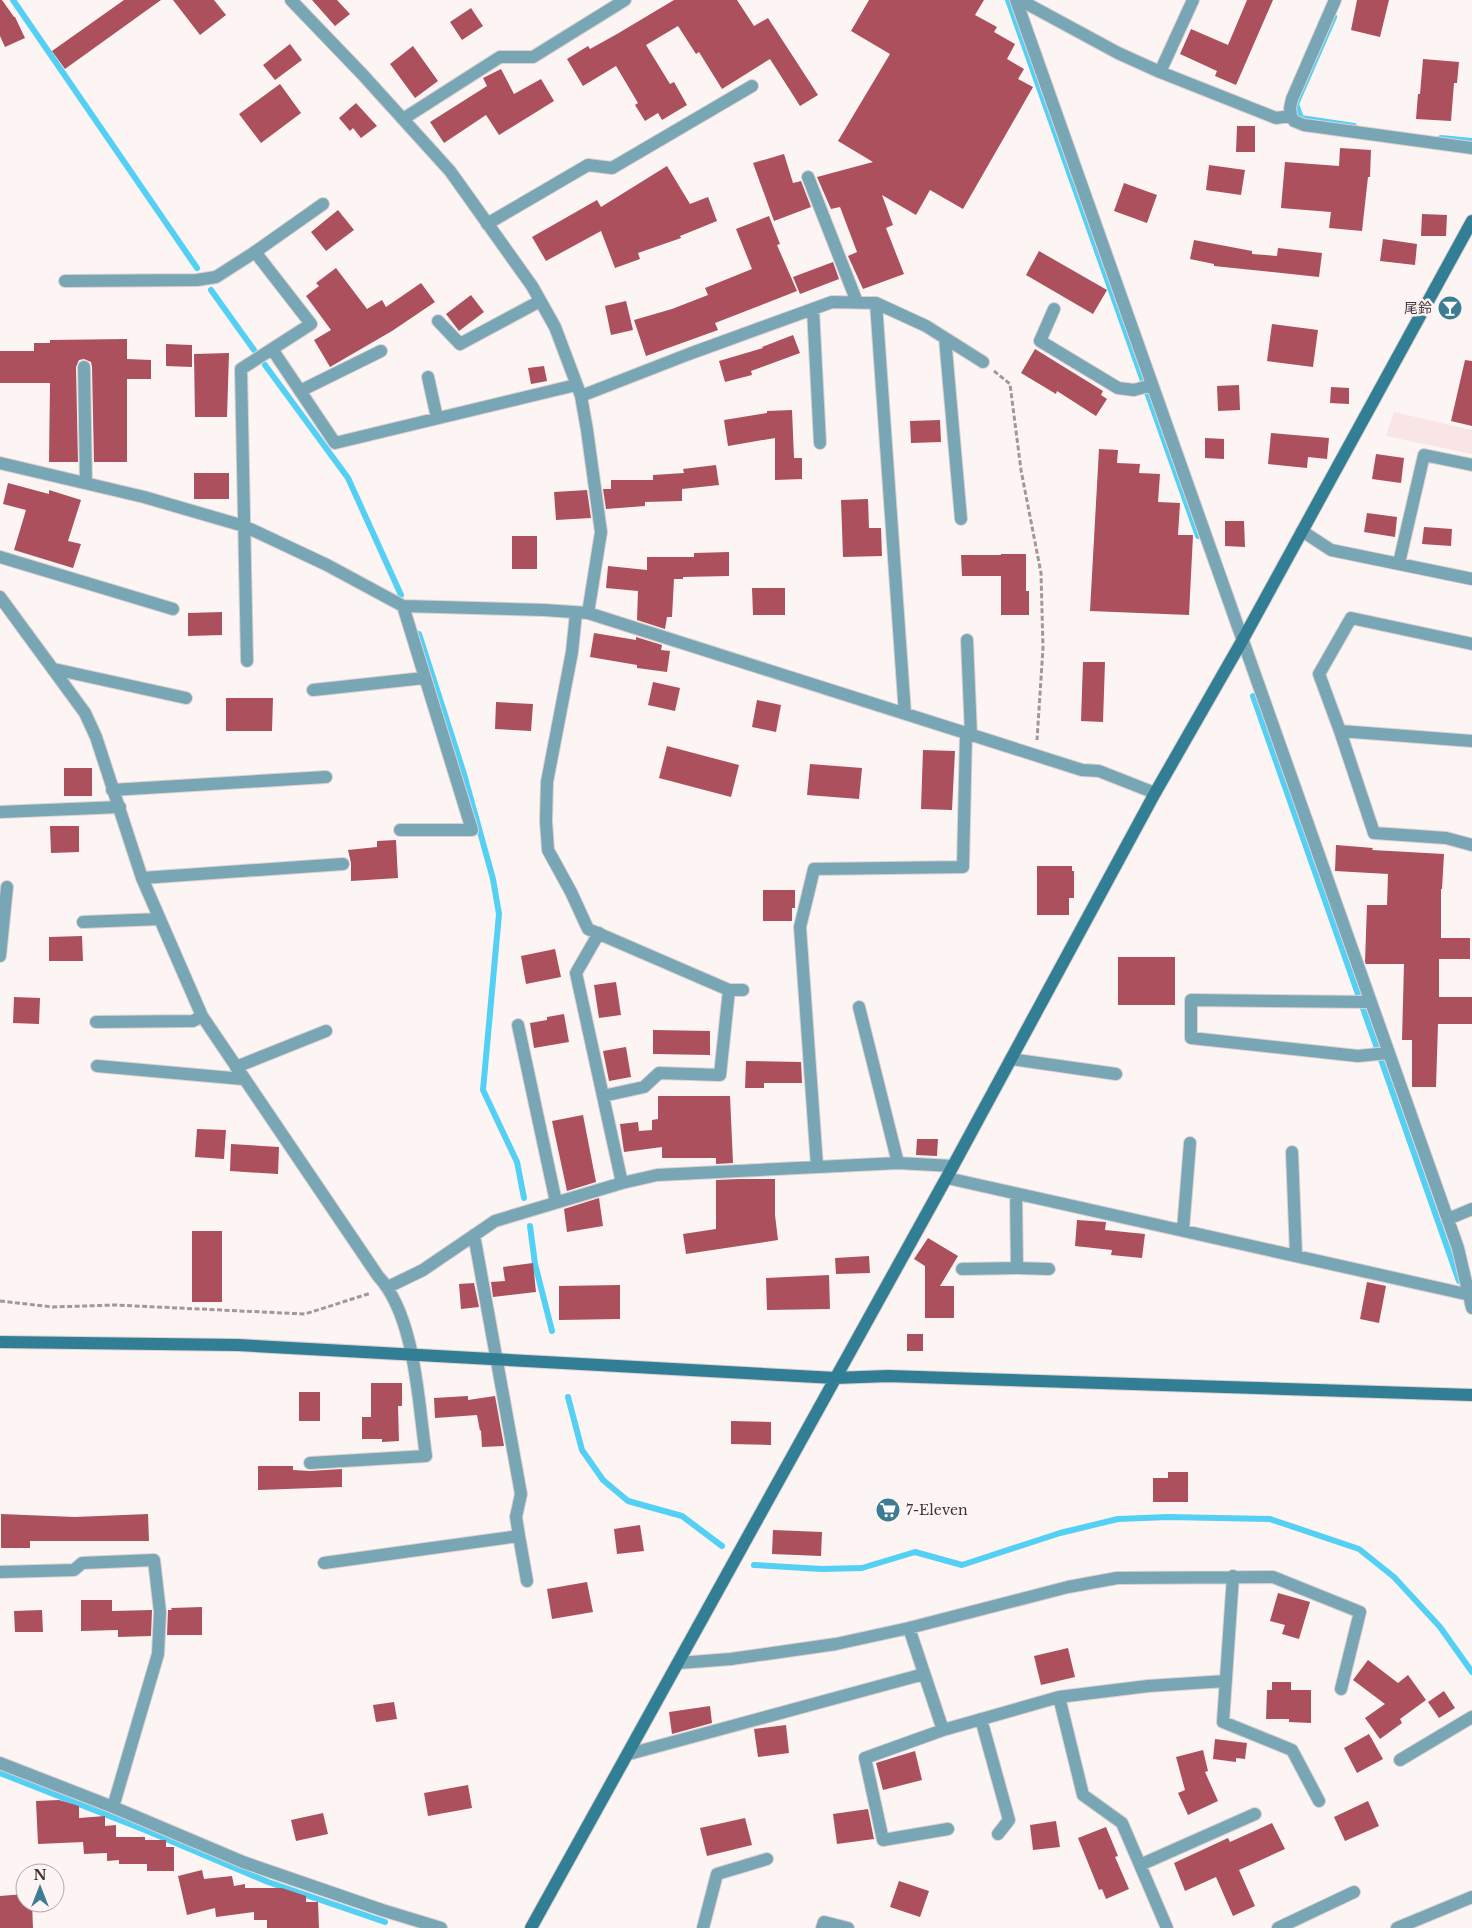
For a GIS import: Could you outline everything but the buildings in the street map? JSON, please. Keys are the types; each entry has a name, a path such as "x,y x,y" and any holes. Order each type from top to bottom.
{"street":[{"path":"291,0 363,75 450,172 532,286 555,327 578,391 587,430 600,532 572,652 547,782 546,821 548,850 571,892 588,929 599,932 729,990 743,990"},
{"path":"403,119 500,57 533,57 625,0"},
{"path":"1016,0 1147,387 1242,641 1382,1054 1448,1219 1458,1248 1472,1308"},
{"path":"1020,0 1118,53 1160,72 1276,118 1291,116"},
{"path":"1160,72 1193,0"},
{"path":"1335,0 1292,99 1290,108 1294,121 1304,125 1472,148"},
{"path":"487,224 588,165 612,168 752,86"},
{"path":"808,177 857,302"},
{"path":"65,281 197,280 216,277 256,252 323,204"},
{"path":"531,1928 947,1178 1155,794 1242,641 1472,221"},
{"path":"246,661 241,369 310,324 256,252"},
{"path":"438,321 460,344 540,301"},
{"path":"272,349 336,442 437,418 578,391 689,354 832,302 876,303 926,326 983,362"},
{"path":"876,303 905,714"},
{"path":"1054,309 1040,341 1118,388 1134,390 1147,387"},
{"path":"813,310 820,443"},
{"path":"945,338 961,519"},
{"path":"300,391 381,351"},
{"path":"84,366 86,483"},
{"path":"428,377 437,418"},
{"path":"1399,563 1424,455 1472,465"},
{"path":"0,463 144,497 244,526 327,565 403,606 544,610 582,614 1082,770 1099,771 1155,794"},
{"path":"1302,531 1331,550 1472,578"},
{"path":"0,557 173,609"},
{"path":"0,597 85,713 96,737 142,878 202,1016 378,1276 388,1287 397,1303 413,1356 426,1456 310,1463"},
{"path":"400,830 472,830 403,606"},
{"path":"1472,644 1351,618 1319,674 1374,833 1446,838 1472,845"},
{"path":"817,1166 800,926 814,870 963,867 968,734 967,640"},
{"path":"54,670 186,698"},
{"path":"313,690 424,678"},
{"path":"1340,731 1472,741"},
{"path":"112,790 326,777"},
{"path":"0,812 120,807"},
{"path":"142,878 343,864"},
{"path":"0,956 7,887"},
{"path":"83,922 160,919"},
{"path":"599,932 576,973 622,1183"},
{"path":"603,1096 644,1087 659,1073 720,1075 729,990"},
{"path":"1364,1002 1191,1000 1191,1038 1358,1056 1382,1054"},
{"path":"859,1008 898,1163"},
{"path":"96,1022 193,1021 202,1016"},
{"path":"518,1025 556,1202"},
{"path":"236,1067 326,1031"},
{"path":"1011,1059 1116,1074"},
{"path":"97,1066 243,1078"},
{"path":"1182,1230 1190,1143"},
{"path":"1292,1152 1296,1255"},
{"path":"388,1287 423,1270 495,1221 657,1174 898,1163 953,1166"},
{"path":"947,1178 1470,1295"},
{"path":"1016,1194 1017,1268"},
{"path":"1448,1219 1472,1209"},
{"path":"474,1236 521,1494 516,1517 527,1582"},
{"path":"962,1269 1049,1269"},
{"path":"0,1342 238,1345 498,1361 836,1378 888,1376 1472,1395"},
{"path":"324,1563 519,1536"},
{"path":"0,1572 74,1570 82,1562 154,1560 160,1612 158,1654 113,1807"},
{"path":"1233,1576 1223,1722 1292,1750 1319,1801"},
{"path":"679,1663 732,1659 827,1645 909,1628 1068,1587 1117,1578 1273,1577 1360,1612 1341,1689"},
{"path":"909,1628 943,1730"},
{"path":"629,1754 924,1674"},
{"path":"948,1829 883,1840 865,1758 943,1730 1058,1697 1148,1686 1226,1681"},
{"path":"1058,1697 1083,1795 1122,1823 1167,1928"},
{"path":"1400,1760 1472,1717"},
{"path":"982,1719 1009,1820 998,1834"},
{"path":"0,1763 113,1807 243,1862 382,1910 441,1928"},
{"path":"1140,1865 1255,1814"},
{"path":"703,1928 717,1874 767,1859"},
{"path":"1278,1928 1304,1922 1354,1892"},
{"path":"1397,1928 1472,1897"},
{"path":"822,1928 824,1922 848,1928"}],"path":[{"path":"983,362 1010,384 1022,470 1041,573 1043,648 1036,755"},
{"path":"0,1301 53,1306 115,1306 305,1314 388,1287"}],"shaded area":[{"path":"1394,412 1472,430 1472,454 1386,436"}],"waterway":[{"path":"13,0 197,268"},
{"path":"1008,0 1198,536"},
{"path":"1334,17 1296,104 1301,118 1354,126"},
{"path":"1441,138 1472,141"},
{"path":"211,290 254,350"},
{"path":"265,365 348,478 401,595"},
{"path":"419,634 464,774 493,879 499,914 483,1090 517,1162 524,1198"},
{"path":"1253,696 1459,1281"},
{"path":"530,1226 535,1264 552,1331"},
{"path":"568,1397 582,1450 603,1480 628,1501 682,1516 722,1546"},
{"path":"754,1565 822,1569 862,1568 915,1552 962,1565 1060,1533 1118,1519 1168,1517 1270,1519 1359,1549 1394,1577 1440,1627 1472,1672"},
{"path":"0,1773 145,1830 268,1882 385,1922"}],"place":[{"name":"尾鈴","path":"1450,308"},
{"name":"7-Eleven","path":"888,1510"}]}
